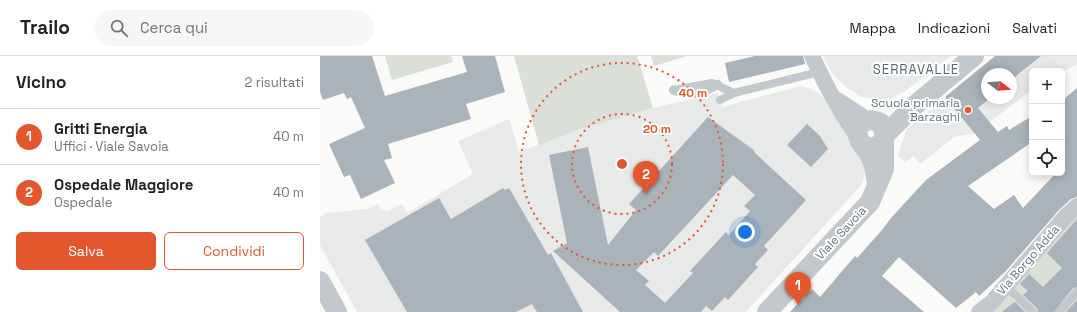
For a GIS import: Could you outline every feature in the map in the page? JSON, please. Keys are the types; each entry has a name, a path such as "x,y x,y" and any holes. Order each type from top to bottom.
{"street":[{"path":"812,56 843,116 873,163 878,186"},
{"path":"860,141 858,128 879,129 914,106 974,56"},
{"path":"833,97 879,129"},
{"name":"Viale Savoia","path":"767,312 870,202 878,186 885,162 879,129"},
{"name":"Via Borgo Adda","path":"979,312 992,302 1066,216 1077,206"},
{"path":"320,281 337,312"}],"lane":[{"path":"720,100 734,94 819,72"},
{"path":"718,84 734,94"},
{"path":"1006,286 1033,312"},
{"path":"1059,312 1077,292"}],"shaded area":[{"path":"385,56 451,56 453,62 392,80"},
{"path":"514,56 637,56 653,108 575,131 539,145"},
{"path":"651,56 687,56 654,66"},
{"path":"823,56 951,56 904,92 892,98 875,100 860,96 846,87 833,75"},
{"name":"Scuola primaria Barzaghi","path":"995,56 1077,56 1077,64 1065,70 1065,68 1029,68 1029,92 1017,101 1017,68 981,68 981,104 1013,104 975,133 954,137 920,164 913,156 905,163 898,155 907,129"},
{"path":"801,86 821,94 863,161 865,176 861,185 746,312 357,312 320,245 320,217 326,213 368,209 378,204 381,210 388,211 402,204 407,213 473,174 458,141 509,119 519,152 575,131 653,108 718,93 722,107"},
{"path":"1077,211 1077,312 986,312"}],"building":[{"path":"320,56 372,56 385,96 467,72 462,56 495,56 505,92 466,104 471,119 388,144 392,158 384,160 395,183 361,199 350,175 344,177 329,144 365,128 351,97 347,99 344,93 323,100 320,92"},
{"path":"755,56 803,56 805,64 729,82 725,63"},
{"path":"995,56 1041,56 1017,75 1017,68 981,68 981,104 983,104 978,108 998,132 1007,126 1009,130 1029,118 1029,144 968,186 994,209 1014,195 1023,208 1053,176 1065,176 1065,98 1077,88 1077,197 1071,199 1059,210 1005,272 979,296 976,292 956,308 899,257 882,276 924,312 790,312 812,289 820,297 855,256 857,258 926,180 980,140 945,97"},
{"path":"708,117 755,151 754,152 806,200 764,246 768,250 755,264 758,267 728,300 725,297 712,311 706,306 701,312 620,312 553,251 567,243 549,155 588,147 608,245 636,210 629,204","holes":["733,175 755,195 744,206 750,211 729,235 726,232 690,271 693,273 665,303 645,285 649,281 636,270 654,252 658,256"]},
{"path":"807,124 820,136 828,149 811,167 787,145"},
{"path":"503,188 505,190 509,188 548,255 551,253 583,312 537,312 532,304 516,312 407,312 365,240 439,198 451,219"},
{"path":"1077,219 1077,287 1073,288 1054,312 1038,312 1037,308 1023,295 1028,291 1020,284 1029,274 1043,287 1062,268 1047,253"},
{"path":"1077,300 1077,312 1066,312"},
{"path":"1015,302 1025,312 1002,312 1013,303"}],"place":[{"name":"Scuola primaria Barzaghi","path":"968,110"},
{"name":"Ospedale Maggiore","path":"646,194"},
{"name":"Gritti Energia","path":"798,305"}],"district":[{"name":"SERRAVALLE","path":"916,69"}]}
